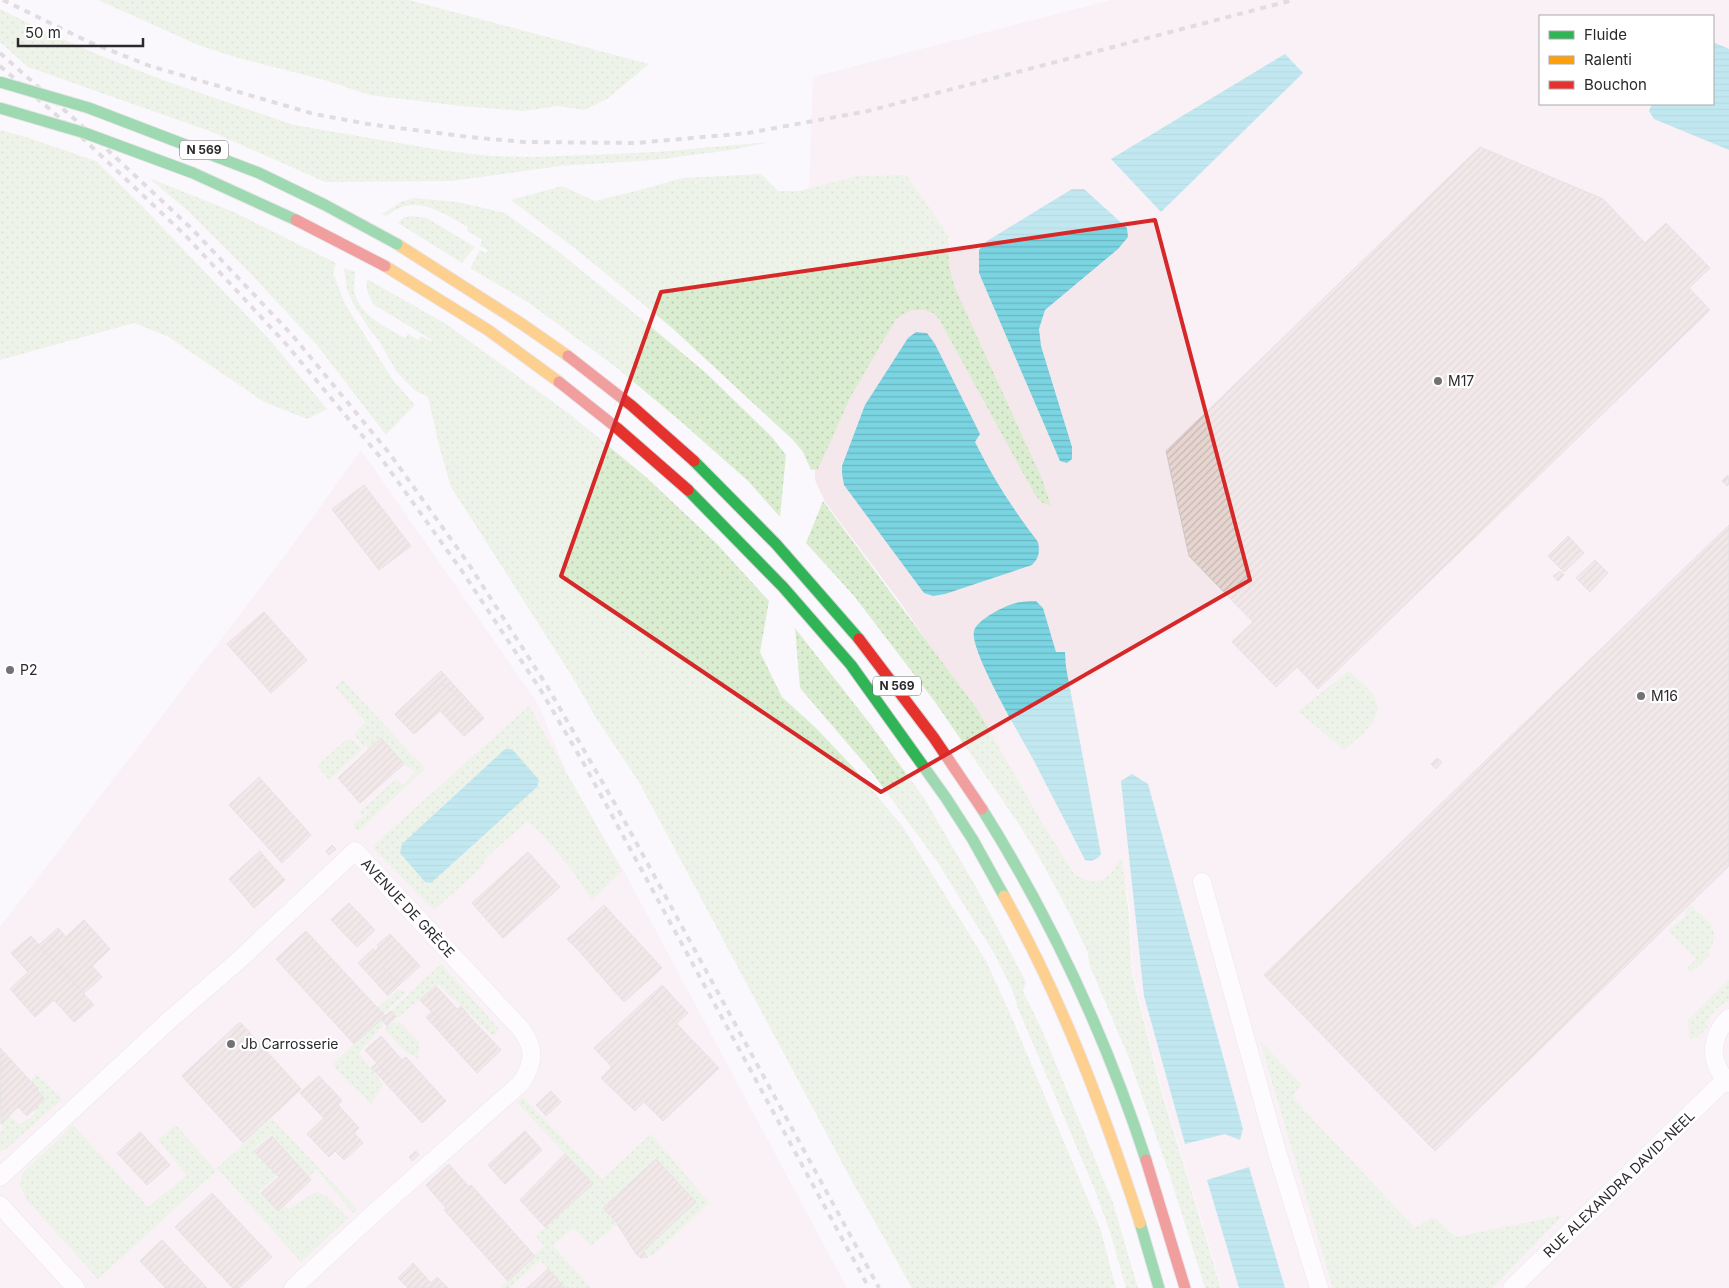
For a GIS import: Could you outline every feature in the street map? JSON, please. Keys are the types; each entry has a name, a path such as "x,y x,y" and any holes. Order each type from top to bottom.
{"highway":[{"name":"N 569","path":"0,82 89,108 259,173 325,205 397,244 523,325 582,368 667,436 746,511 813,584 877,659 948,755 1002,840 1054,935 1093,1022 1136,1130 1185,1288"},
{"name":"N 569","path":"0,108 85,133 193,173 316,229 385,266 503,341 570,388 650,456 726,527 798,604 862,678 927,770 981,853 1031,947 1071,1035 1112,1141 1159,1288"}],"street":[{"name":"AVENUE DE GRÈCE","path":"0,1177 129,1057 238,961 355,851 521,1029 528,1039 532,1055 530,1065 520,1083 293,1288"},
{"path":"1202,882 1277,1152 1319,1288"},
{"name":"RUE ALEXANDRA DAVID-NEEL","path":"1512,1288 1727,1082 1716,1063 1713,1047 1721,1026 1729,1018"},
{"path":"0,1205 76,1288"}],"highlighted area":[{"path":"1155,220 1250,580 881,792 561,576 661,292"}],"shaded area":[{"path":"1111,0 1729,0 1729,1288 1222,1288 1162,1090 1133,975 1127,890 1078,902 975,711 900,602 825,502 815,480 815,470 801,422 813,77"},
{"path":"361,450 538,704 569,778 625,873 847,1288 0,1288 0,927 287,553"}],"green space":[{"path":"98,0 409,0 649,64 607,99 584,110 558,106 524,111 461,106 369,95 328,81 238,58 198,45"},
{"path":"0,9 99,55 163,80 294,125 440,150 491,156 535,157 657,152 770,142 731,150 655,160 560,166 453,181 325,182 212,132 28,67 0,42"},
{"path":"0,130 96,161 142,206 270,340 327,409 307,419 264,402 167,336 134,323 0,360"},
{"path":"761,174 778,191 799,191 858,176 906,175 948,235 949,266 955,288 1042,479 1051,506 1041,502 1034,493 939,319 933,313 925,310 911,310 896,319 851,396 818,469 811,470 803,452 793,440 671,327 577,250 511,200 562,186 595,201 682,178"},
{"path":"149,178 234,212 336,263 333,273 345,304 393,380 415,405 386,435 316,344 250,273 188,211"},
{"path":"413,198 458,202 505,213 559,252 706,373 771,436 786,455 780,517 748,481 617,368 529,303 470,268 480,250 486,253 488,250 480,246 482,240 467,231 468,227 438,211 418,205 397,209 387,216 382,214 401,202"},
{"path":"412,216 427,218 475,247 462,263 398,223 403,218"},
{"path":"344,268 355,272 354,289 356,298 360,306 373,319 405,338 408,334 418,340 421,336 432,340 374,305 368,294 367,279 446,324 571,415 646,477 679,508 717,544 769,601 760,652 782,697 816,728 853,767 903,827 986,961 1009,1011 1100,1228 1116,1288 912,1288 848,1174 639,782 596,718 573,678 451,487 428,397 414,390 396,371 379,341 353,303 347,290"},
{"path":"823,501 977,709 1045,828 1074,874 1089,881 1101,880 1111,873 1120,860 1122,860 1129,916 1132,974 1161,1090 1221,1288 1205,1288 1169,1173 1128,1056 1089,964 1088,953 1038,855 935,702 854,596 806,543"},
{"path":"795,628 871,725 924,798 976,887 1026,982 1023,991 1042,1030 1113,1203 1138,1288 1126,1288 1110,1232 1094,1188 1017,1006 1012,989 995,955 938,863 871,771 800,688"},
{"path":"1349,671 1372,693 1377,701 1377,710 1370,725 1344,750 1298,711"},
{"path":"343,680 425,769 358,831 353,825 370,810 368,809 362,815 360,812 396,779 403,785 415,772 404,764 381,739 369,749 366,745 364,747 354,734 366,722 335,687"},
{"path":"529,706 622,871 592,900 554,848 527,821 487,857 480,869 434,910 372,847"},
{"path":"347,739 353,740 362,749 329,780 317,766"},
{"path":"1691,905 1711,926 1714,937 1709,952 1710,955 1692,972 1688,970 1688,967 1696,959 1668,931 1687,915 1685,911"},
{"path":"441,964 499,1029 493,1036 438,984 399,1017 396,1017 391,1011"},
{"path":"1729,979 1729,1000 1716,1009 1705,1023 1708,1027 1699,1036 1690,1040 1688,1020"},
{"path":"398,990 406,992 383,1014 377,1008"},
{"path":"381,1019 383,1026 359,1053 383,1085 371,1104 332,1065"},
{"path":"398,1020 419,1042 418,1059 405,1051 384,1029"},
{"path":"1260,1041 1301,1084 1292,1097 1415,1228 1433,1217 1456,1237 1563,1215 1492,1288 1333,1288"},
{"path":"36,1074 62,1099 5,1150 0,1150 0,1131 4,1128 1,1124 10,1116 20,1125 35,1114 33,1110 45,1099 31,1081"},
{"path":"523,1097 602,1179 651,1134 709,1203 651,1257 643,1251 696,1202 656,1159 603,1208 617,1224 591,1246 575,1230 570,1230 553,1246 591,1288 565,1288 540,1260 509,1288 500,1288 544,1246 536,1236 593,1184 517,1102"},
{"path":"272,1118 357,1209 353,1213 316,1169 309,1178 271,1134 253,1150 277,1175 259,1192 278,1211 283,1205 289,1209 316,1192 325,1195 348,1218 301,1262 217,1168"},
{"path":"73,1125 148,1207 187,1175 158,1140 176,1125 216,1171 98,1279 27,1200 20,1185 23,1173"}],"water":[{"path":"1714,42 1729,49 1729,150 1654,119 1649,111 1652,105 1714,105"},
{"path":"1285,54 1303,73 1161,212 1111,159"},
{"path":"1072,189 1084,189 1127,228 1128,237 1118,249 1045,310 1039,329 1041,346 1072,447 1072,459 1067,463 1060,461 979,273 979,250 987,241"},
{"path":"916,332 927,333 935,344 980,434 975,442 1004,494 1038,542 1039,549 1038,557 1032,565 945,594 933,596 924,593 844,485 842,474 842,466 865,405 908,338"},
{"path":"1036,601 1043,608 1056,652 1065,652 1066,667 1101,854 1098,858 1091,861 1085,860 997,694 979,656 975,641 974,631 976,626 987,617 1002,608 1016,603"},
{"path":"505,749 512,749 539,780 537,787 431,883 425,882 400,853 402,844"},
{"path":"1132,774 1148,784 1243,1129 1240,1140 1225,1134 1185,1144 1144,996 1121,781"},
{"path":"1249,1167 1285,1288 1239,1288 1207,1180"}],"building":[{"name":"M17","path":"1480,147 1603,199 1645,243 1666,223 1710,268 1689,288 1710,310 1318,689 1297,667 1276,687 1232,642 1253,622 1189,556 1166,451"},
{"path":"1728,475 1729,484 1727,486 1722,481"},
{"path":"364,485 411,546 379,570 332,509"},
{"name":"M16","path":"1729,525 1729,866 1435,1151 1264,975"},
{"path":"1568,536 1584,553 1564,572 1548,556"},
{"path":"1595,560 1608,573 1590,592 1576,578"},
{"path":"1560,571 1564,575 1558,581 1553,576"},
{"path":"264,612 307,660 271,693 227,644"},
{"path":"441,671 484,718 481,721 453,690 451,691 446,685 437,685 430,691 428,689 397,717 395,714"},
{"path":"437,685 446,685 451,691 453,690 481,721 464,736 440,711 414,734 397,717 428,689 430,691"},
{"path":"381,738 404,764 360,803 338,778"},
{"path":"1437,758 1442,762 1436,769 1431,764"},
{"path":"259,777 311,835 282,863 229,805"},
{"path":"332,845 336,849 329,855 326,851"},
{"path":"260,851 267,860 237,888 229,879"},
{"path":"528,852 560,887 503,938 472,903"},
{"path":"267,860 285,880 254,908 237,888"},
{"path":"349,903 375,930 357,947 331,920"},
{"path":"604,905 662,968 624,1002 579,951 586,945 574,933"},
{"path":"84,920 110,949 92,966 102,977 83,994 39,945 58,928 66,937"},
{"path":"306,931 385,1016 354,1044 276,959"},
{"path":"574,933 586,945 579,951 567,939"},
{"path":"390,934 420,966 399,985 383,967 372,978 358,963 373,949 375,951 379,947 377,945"},
{"path":"31,936 94,1005 74,1022 54,1000 35,1017 10,989 28,972 11,953"},
{"path":"383,967 399,985 388,996 372,978"},
{"path":"662,985 688,1013 676,1024 650,996"},
{"path":"436,986 457,1009 461,1006 469,1016 445,1038 436,1028 442,1023 420,1000"},
{"path":"650,996 719,1068 663,1121 644,1102 635,1111 601,1078 612,1067 594,1048"},
{"path":"391,1011 396,1017 387,1026 381,1019"},
{"path":"432,1012 442,1023 436,1028 426,1017"},
{"path":"469,1016 501,1050 477,1073 445,1038"},
{"path":"240,1022 301,1089 243,1143 182,1076"},
{"path":"381,1036 402,1060 406,1057 414,1066 390,1088 382,1079 387,1074 365,1050"},
{"path":"0,1048 11,1060 0,1070"},
{"path":"11,1060 45,1099 27,1116 18,1107 1,1124 0,1070"},
{"path":"377,1063 387,1074 382,1079 371,1068"},
{"path":"414,1066 446,1101 422,1123 390,1088"},
{"path":"319,1076 337,1095 318,1112 300,1093"},
{"path":"551,1091 561,1102 546,1116 536,1105"},
{"path":"337,1095 342,1101 324,1118 318,1112"},
{"path":"338,1105 359,1128 354,1133 363,1143 344,1160 335,1151 329,1157 307,1134"},
{"path":"525,1131 542,1150 505,1184 488,1165"},
{"path":"140,1132 170,1165 147,1185 117,1153"},
{"path":"272,1136 311,1180 278,1211 261,1193 279,1177 254,1151"},
{"path":"416,1151 419,1155 412,1161 409,1157"},
{"path":"565,1154 593,1184 545,1227 520,1200"},
{"path":"656,1159 696,1202 643,1251 648,1257 641,1258 636,1254 628,1241 631,1238 603,1208"},
{"path":"449,1164 469,1187 471,1185 535,1256 508,1281 444,1210 446,1208 426,1185"},
{"path":"212,1193 272,1257 239,1288 233,1288 175,1227"},
{"path":"617,1224 631,1238 628,1241 619,1227"},
{"path":"162,1240 207,1288 165,1288 140,1261"},
{"path":"413,1263 431,1283 437,1277 448,1288 408,1288 398,1278"},
{"path":"548,1269 565,1288 527,1288"}],"railway":[{"path":"3,0 89,42 150,66 314,114 368,124 524,142 636,143 748,133 868,111 1293,0"},
{"path":"0,53 80,124 193,230 293,336 390,454 468,563 547,686 619,811 879,1288"},
{"path":"0,66 76,132 186,236 286,344 381,458 462,571 540,689 584,764 869,1288"}],"traffic: fast":[{"path":"0,82 89,108 259,173 325,205 397,244"},
{"path":"0,108 85,133 193,173 296,220"},
{"path":"694,461 776,544 859,639"},
{"path":"688,490 783,587 851,665 946,798 973,840 1004,896"},
{"path":"982,809 1031,893 1075,980 1113,1069 1146,1160"},
{"path":"1140,1223 1159,1288"}],"traffic: slow":[{"path":"397,244 522,324 568,356"},
{"path":"385,266 488,330 559,382"},
{"path":"1004,896 1045,975 1063,1015 1112,1139 1140,1223"}],"traffic: jam":[{"path":"296,220 385,266"},
{"path":"568,356 632,406 694,461"},
{"path":"559,382 617,428 688,490"},
{"path":"859,639 934,738 982,809"},
{"path":"1146,1160 1185,1288"}],"place":[{"name":"M17","path":"1438,381"},
{"name":"P2","path":"10,670"},
{"name":"M16","path":"1641,696"},
{"name":"Jb Carrosserie","path":"231,1044"}]}
